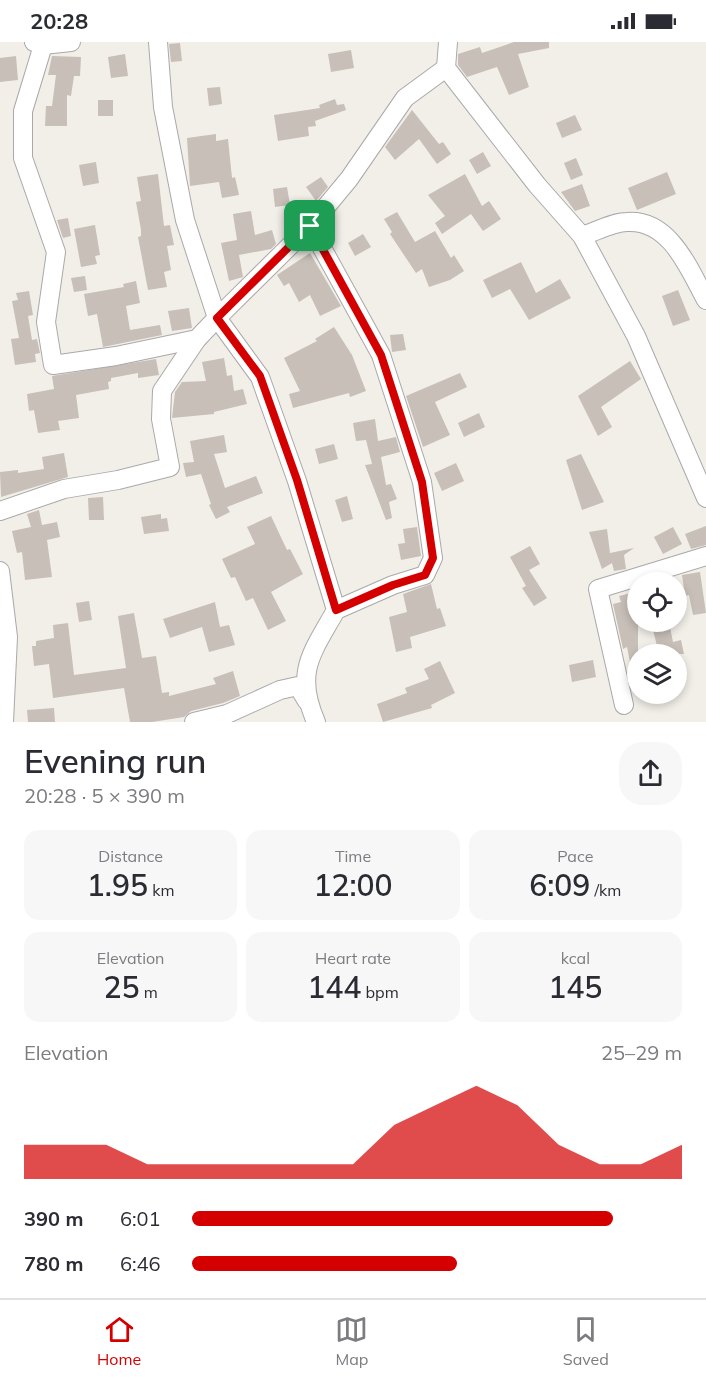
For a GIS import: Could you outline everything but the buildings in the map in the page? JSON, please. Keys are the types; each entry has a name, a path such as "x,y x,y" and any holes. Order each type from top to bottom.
{"street":[{"path":"71,42 40,43 23,111 23,158 56,252 46,322 52,365 116,356 197,339"},
{"path":"158,42 163,107 185,219 217,318 260,376 297,480 336,610"},
{"path":"448,42 446,68 537,185 582,236 636,336 706,498"},
{"path":"0,511 64,489 128,478 170,467 161,419 162,391 197,339 310,226 349,179 405,98 446,68"},
{"path":"582,236 627,222 658,229 682,256 706,300"},
{"path":"307,701 308,660 336,610 393,585 425,575 433,558 422,482 381,355 310,226"},
{"path":"624,705 598,589 706,556"},
{"path":"0,571 8,637 4,722"},
{"path":"194,722 227,714 280,690 298,686 316,722"}],"route":[{"path":"310,226 381,355 422,482 433,558 425,575 393,585 336,610 297,480 260,376 217,318 259,279 310,226"}]}
